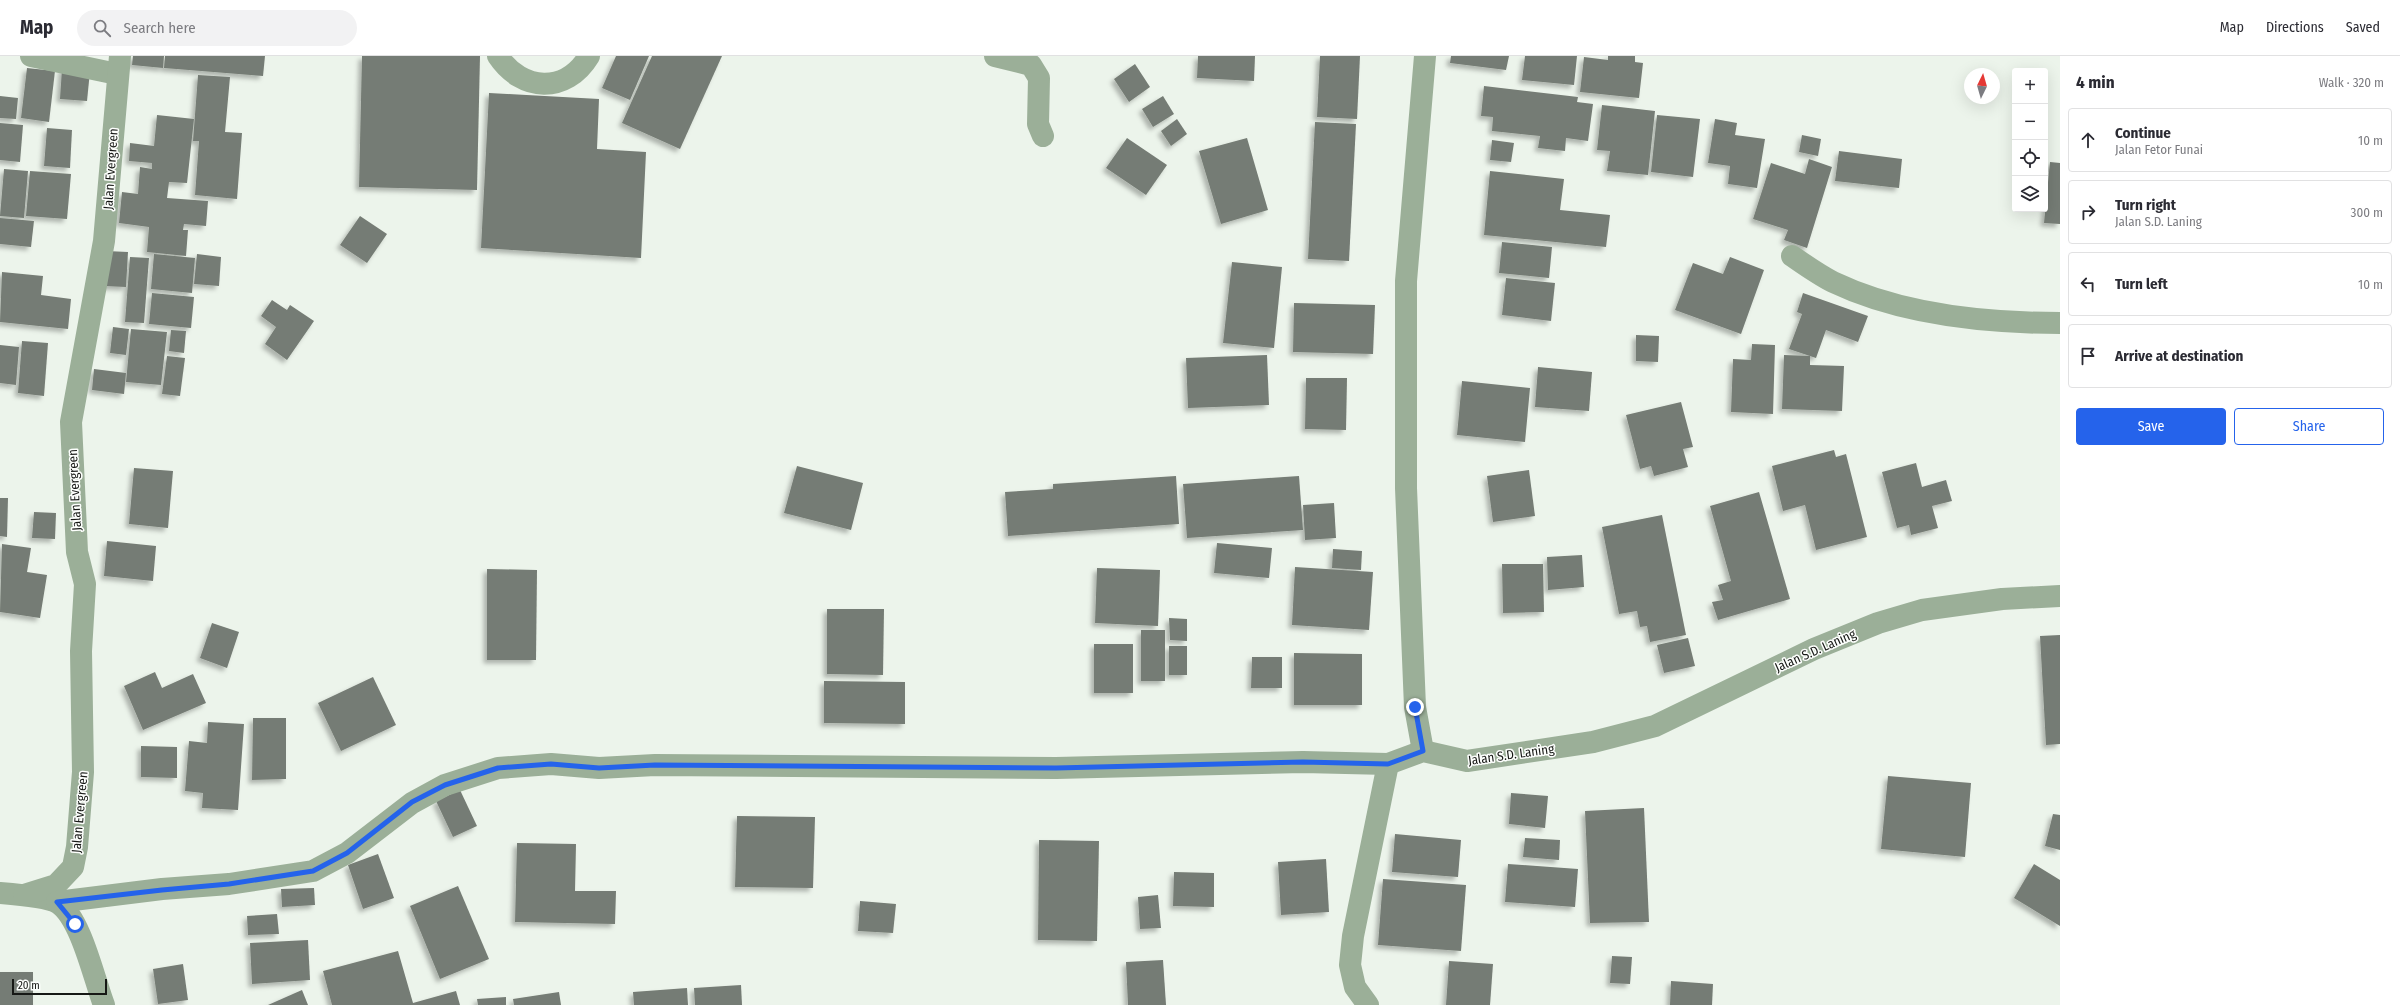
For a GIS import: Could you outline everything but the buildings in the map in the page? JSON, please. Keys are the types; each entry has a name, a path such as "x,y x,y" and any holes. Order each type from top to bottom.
{"street":[{"path":"31,56 118,65"},
{"path":"498,56 507,70 527,82 550,84 568,78 582,67 589,56"},
{"path":"995,56 1032,65 1039,78 1038,124 1043,136"},
{"path":"0,893 24,895 57,902 155,890 236,883 313,871 347,853 412,802 445,785 498,768 551,764 599,768 655,765 1056,768 1303,762 1388,764 1423,751 1415,707 1406,488 1406,281 1425,56"},
{"name":"Jalan Evergreen","path":"24,895 56,885 73,867 77,847 83,772 81,651 85,584 77,552 71,422 104,240 118,65"},
{"path":"1792,256 1833,282 1903,306 2009,323 2060,323"},
{"name":"Jalan S.D. Laning","path":"1423,751 1467,761 1593,742 1655,726 1814,649 1878,623 1922,610 2002,599 2060,596"},
{"path":"1368,1005 1355,987 1350,965 1353,936 1388,764"},
{"path":"57,902 75,924 104,1005"}],"route":[{"path":"75,924 57,902 90,897 229,884 313,871 347,853 412,802 445,785 498,768 551,764 599,768 655,765 1056,768 1303,762 1388,764 1423,751 1415,707"}]}
